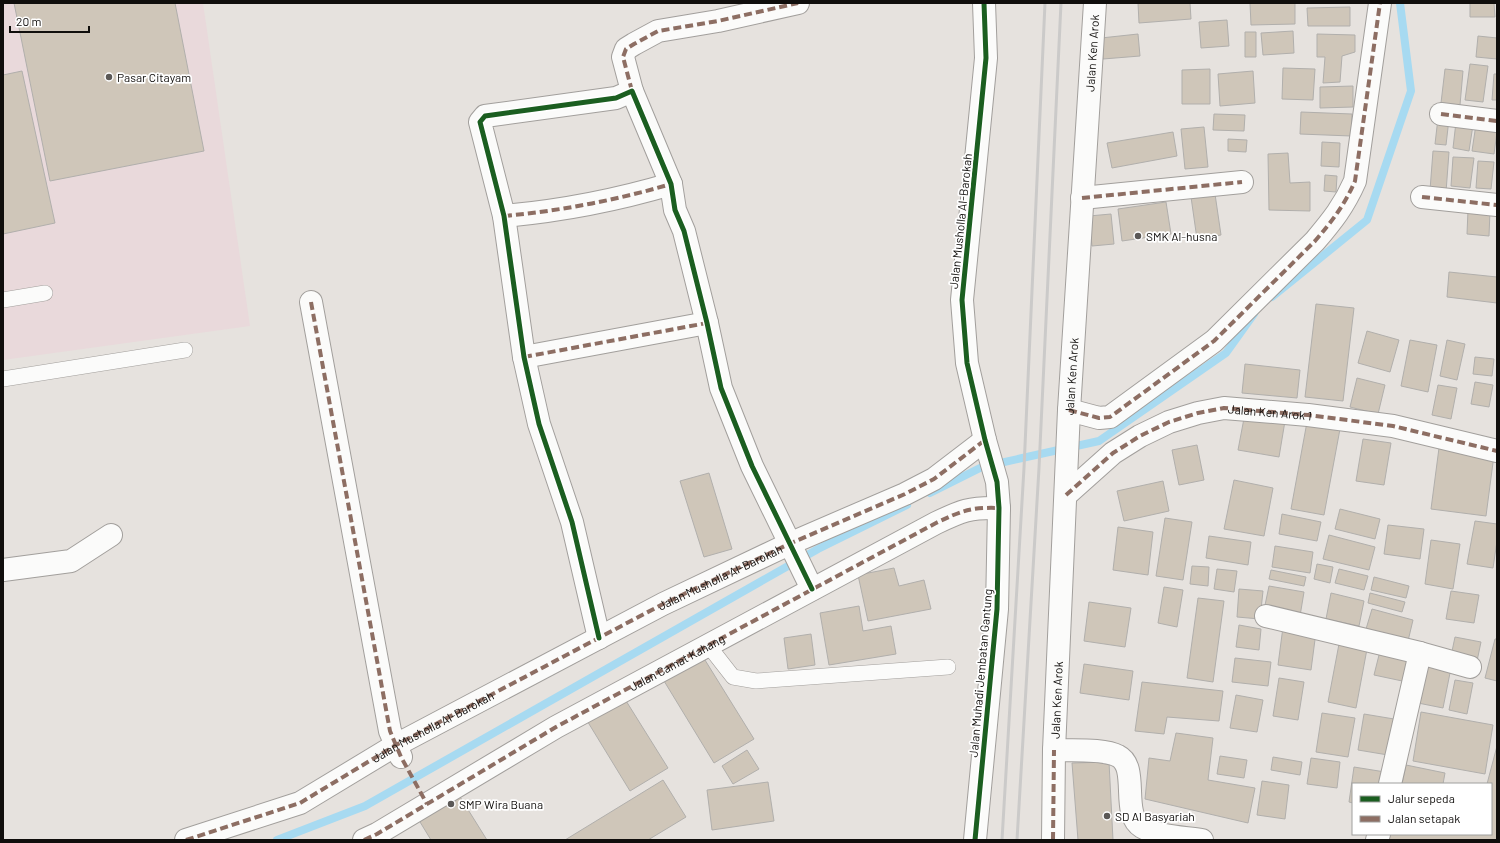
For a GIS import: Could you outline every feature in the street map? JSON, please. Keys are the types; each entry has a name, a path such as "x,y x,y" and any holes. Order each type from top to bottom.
{"street":[{"path":"798,3 718,21 658,32 626,49 623,57 632,91 671,184 676,210 684,231 707,323 721,388 752,466 811,588"},
{"name":"Jalan Musholla Al-Barokah","path":"186,840 300,803 398,751 599,638 663,604 792,549 905,494 934,478 986,444 968,363 962,300 986,58 984,3"},
{"name":"Jalan Ken Arok","path":"1053,840 1054,750 1067,461 1095,3"},
{"path":"1070,414 1099,418 1110,417 1214,341 1315,242 1330,224 1345,203 1355,181 1380,3"},
{"path":"599,638 572,522 539,424 524,357 504,216 480,122 485,116 616,98 632,91"},
{"path":"1441,114 1497,121"},
{"path":"1082,198 1242,182"},
{"path":"504,216 526,214 634,195 671,184"},
{"path":"1422,196 1497,205"},
{"path":"311,302 390,731 398,751"},
{"path":"524,357 707,323"},
{"name":"Jalan Ken Arok 1","path":"1066,495 1113,453 1140,436 1169,422 1198,413 1224,408 1277,411 1393,426 1497,451"},
{"name":"Jalan Muhadi Jembatan Gantung","path":"975,840 997,609 999,508 994,471 986,444"},
{"name":"Jalan Camat Kahang","path":"364,840 377,834 556,727 811,588 959,512 977,507 999,508"},
{"path":"3,570 71,561 111,535"},
{"path":"1266,616 1420,653 1470,667"},
{"path":"1390,783 1420,653"},
{"path":"1054,750 1109,753 1119,756 1126,764 1135,819 1142,827 1165,834 1202,840"}],"lane":[{"path":"3,300 45,293"},
{"path":"3,379 185,350"},
{"path":"708,645 733,677 756,681 948,667"}],"shaded area":[{"path":"3,3 203,3 250,326 3,360"}],"building":[{"name":"Pasar Citayam","path":"14,3 175,3 204,151 50,181"},
{"path":"1138,3 1190,3 1191,19 1139,23"},
{"path":"1250,3 1295,3 1295,24 1251,25"},
{"path":"1470,3 1494,3 1495,17 1470,17"},
{"path":"1350,7 1350,26 1308,26 1307,8"},
{"path":"1227,20 1229,46 1201,48 1199,22"},
{"path":"1293,31 1294,53 1263,55 1261,33"},
{"path":"1245,32 1256,32 1256,57 1245,57"},
{"path":"1138,34 1140,56 1103,59 1101,38"},
{"path":"1317,34 1355,35 1355,52 1342,56 1340,82 1323,83 1325,57 1317,57"},
{"path":"1478,36 1497,38 1497,59 1476,57"},
{"path":"1470,64 1488,66 1483,102 1465,100"},
{"path":"1283,68 1315,69 1313,100 1282,99"},
{"path":"1210,69 1210,104 1182,104 1182,70"},
{"path":"1445,69 1463,71 1460,105 1441,103"},
{"path":"22,71 55,223 3,234 3,75"},
{"path":"1253,71 1255,103 1220,106 1218,74"},
{"path":"1494,74 1497,74 1497,100 1492,100"},
{"path":"1353,86 1353,107 1320,108 1320,87"},
{"path":"1301,112 1352,114 1351,136 1300,134"},
{"path":"1214,114 1245,115 1244,131 1213,130"},
{"path":"1438,118 1449,119 1446,145 1435,144"},
{"path":"1456,122 1473,125 1469,151 1453,148"},
{"path":"1476,124 1497,132 1494,154 1472,151"},
{"path":"1204,127 1208,167 1185,169 1181,129"},
{"path":"1173,132 1177,156 1112,168 1107,143"},
{"path":"1228,139 1247,140 1246,152 1228,151"},
{"path":"1322,142 1340,143 1339,167 1321,166"},
{"path":"1433,151 1449,152 1446,192 1430,190"},
{"path":"1288,153 1290,183 1310,182 1310,211 1269,210 1268,154"},
{"path":"1453,157 1474,158 1470,188 1451,186"},
{"path":"1478,161 1494,162 1491,189 1476,188"},
{"path":"1325,175 1337,176 1336,192 1324,191"},
{"path":"1215,194 1221,235 1197,239 1191,197"},
{"path":"1166,202 1171,234 1122,241 1118,209"},
{"path":"1468,210 1490,211 1489,236 1467,234"},
{"path":"1111,214 1114,244 1092,246 1089,216"},
{"path":"1449,272 1497,277 1497,303 1447,297"},
{"path":"1316,304 1354,308 1343,401 1305,397"},
{"path":"1367,331 1399,340 1390,372 1358,363"},
{"path":"1410,340 1437,345 1428,392 1401,386"},
{"path":"1447,340 1465,344 1457,380 1440,376"},
{"path":"1475,357 1494,359 1492,376 1473,374"},
{"path":"1245,364 1300,370 1297,398 1242,393"},
{"path":"1357,378 1385,385 1378,414 1350,407"},
{"path":"1475,382 1493,385 1489,407 1471,404"},
{"path":"1438,385 1457,388 1451,419 1432,415"},
{"path":"1245,413 1285,421 1279,457 1238,450"},
{"path":"1307,422 1340,429 1324,515 1291,509"},
{"path":"1363,439 1391,443 1384,485 1356,481"},
{"path":"1197,445 1204,480 1179,485 1172,450"},
{"path":"1439,448 1494,455 1486,516 1431,509"},
{"path":"709,473 732,549 704,557 680,481"},
{"path":"1234,480 1273,488 1264,536 1224,529"},
{"path":"1163,481 1169,511 1124,521 1117,491"},
{"path":"1340,509 1380,519 1375,539 1335,529"},
{"path":"1282,514 1321,522 1317,541 1279,534"},
{"path":"1165,518 1192,522 1183,580 1156,576"},
{"path":"1475,521 1497,524 1497,541 1493,568 1467,564"},
{"path":"1388,525 1424,529 1420,559 1384,554"},
{"path":"1118,527 1153,532 1148,575 1113,570"},
{"path":"1329,535 1375,547 1369,570 1323,559"},
{"path":"1209,536 1251,542 1248,565 1206,558"},
{"path":"1431,540 1460,544 1453,589 1425,584"},
{"path":"1275,546 1313,552 1310,573 1272,567"},
{"path":"1317,564 1333,567 1330,583 1314,579"},
{"path":"1192,566 1209,567 1208,586 1190,584"},
{"path":"894,568 899,586 924,580 931,609 868,621 858,575"},
{"path":"1217,569 1237,571 1234,592 1214,589"},
{"path":"1339,569 1368,576 1364,590 1335,583"},
{"path":"1271,570 1306,577 1304,586 1269,579"},
{"path":"1374,577 1409,586 1406,598 1371,590"},
{"path":"1269,586 1304,592 1300,616 1264,610"},
{"path":"1164,587 1183,590 1177,627 1158,623"},
{"path":"1239,589 1263,591 1260,619 1237,617"},
{"path":"1451,591 1479,595 1474,623 1446,619"},
{"path":"1331,593 1364,601 1359,626 1326,619"},
{"path":"1370,593 1405,602 1402,612 1368,603"},
{"path":"1198,598 1224,601 1213,682 1187,678"},
{"path":"1089,602 1131,608 1125,647 1084,641"},
{"path":"859,606 863,631 891,626 896,654 829,665 820,613"},
{"path":"1372,609 1413,620 1408,641 1366,629"},
{"path":"1239,625 1261,629 1259,650 1236,647"},
{"path":"1283,627 1316,632 1311,670 1278,665"},
{"path":"811,634 815,665 788,669 784,638"},
{"path":"1455,637 1481,642 1477,661 1451,656"},
{"path":"1495,639 1497,639 1497,681 1485,678"},
{"path":"1339,644 1367,649 1356,708 1328,702"},
{"path":"1380,651 1413,659 1407,682 1374,675"},
{"path":"700,652 754,739 714,763 661,676"},
{"path":"1235,658 1271,662 1268,686 1232,682"},
{"path":"1427,663 1451,668 1443,708 1418,703"},
{"path":"1084,664 1133,671 1129,700 1080,693"},
{"path":"1279,678 1304,682 1298,720 1273,716"},
{"path":"1455,680 1473,683 1467,714 1449,710"},
{"path":"1142,682 1223,691 1219,721 1167,717 1164,734 1135,731"},
{"path":"1236,695 1263,700 1257,732 1230,728"},
{"path":"623,696 668,768 630,791 586,719"},
{"path":"1421,712 1493,725 1485,774 1413,761"},
{"path":"1322,713 1355,718 1348,757 1316,752"},
{"path":"1364,714 1400,720 1394,756 1358,750"},
{"path":"1176,733 1213,738 1208,780 1255,788 1248,823 1145,799 1149,758 1170,761"},
{"path":"1497,746 1497,840 1387,840 1389,835 1492,835 1492,783 1487,783"},
{"path":"747,750 759,769 733,784 722,766"},
{"path":"1220,756 1247,760 1244,778 1217,774"},
{"path":"1273,757 1302,762 1300,775 1271,770"},
{"path":"1311,758 1340,762 1337,788 1307,784"},
{"path":"1109,762 1113,840 1078,840 1072,763"},
{"path":"1406,765 1445,773 1443,783 1402,783"},
{"path":"1354,767 1385,772 1384,783 1352,783 1352,803 1349,802"},
{"path":"663,780 686,817 648,840 565,840"},
{"path":"1262,781 1289,785 1285,819 1257,815"},
{"path":"768,782 774,821 712,830 707,790"},
{"name":"SMP Wira Buana","path":"457,792 487,840 431,840 417,817"}],"waterway":[{"path":"1272,297 1367,220 1411,91 1400,3"},
{"path":"930,493 982,467 1099,441 1226,353 1254,314"},
{"path":"277,840 365,806 818,549 907,505"}],"railway":[{"path":"1002,840 1024,468 1045,3"},
{"path":"1017,840 1039,468 1061,3"}],"marked path":[{"path":"632,91 623,57 626,49 658,31 718,21 798,3"},
{"path":"1069,410 1099,418 1110,417 1214,341 1315,241 1332,220 1342,206 1355,181 1380,3"},
{"path":"1441,114 1497,121"},
{"path":"1082,198 1242,182"},
{"path":"504,216 588,204 671,184"},
{"path":"1422,197 1497,205"},
{"path":"311,302 390,731 401,757 427,804"},
{"path":"524,357 707,323"},
{"path":"1066,495 1113,453 1140,436 1169,422 1198,413 1224,408 1308,415 1393,426 1497,451"},
{"path":"186,840 300,803 396,745 663,604 789,544 905,494 934,479 985,440"},
{"path":"364,840 377,834 556,727 936,523 952,515 973,509 999,508"},
{"path":"1053,840 1054,750"}],"cycle path":[{"path":"975,840 997,609 999,508 997,482 985,440 967,363 962,300 986,58 984,3"},
{"path":"599,638 572,522 539,424 524,357 504,216 480,122 485,116 616,98 632,91 671,184 675,210 684,231 707,323 721,388 752,466 812,589"}],"place":[{"name":"Pasar Citayam","path":"109,77"},
{"name":"SMK Al-husna","path":"1138,236"},
{"name":"SMP Wira Buana","path":"451,804"},
{"name":"SD Al Basyariah","path":"1107,816"}]}
